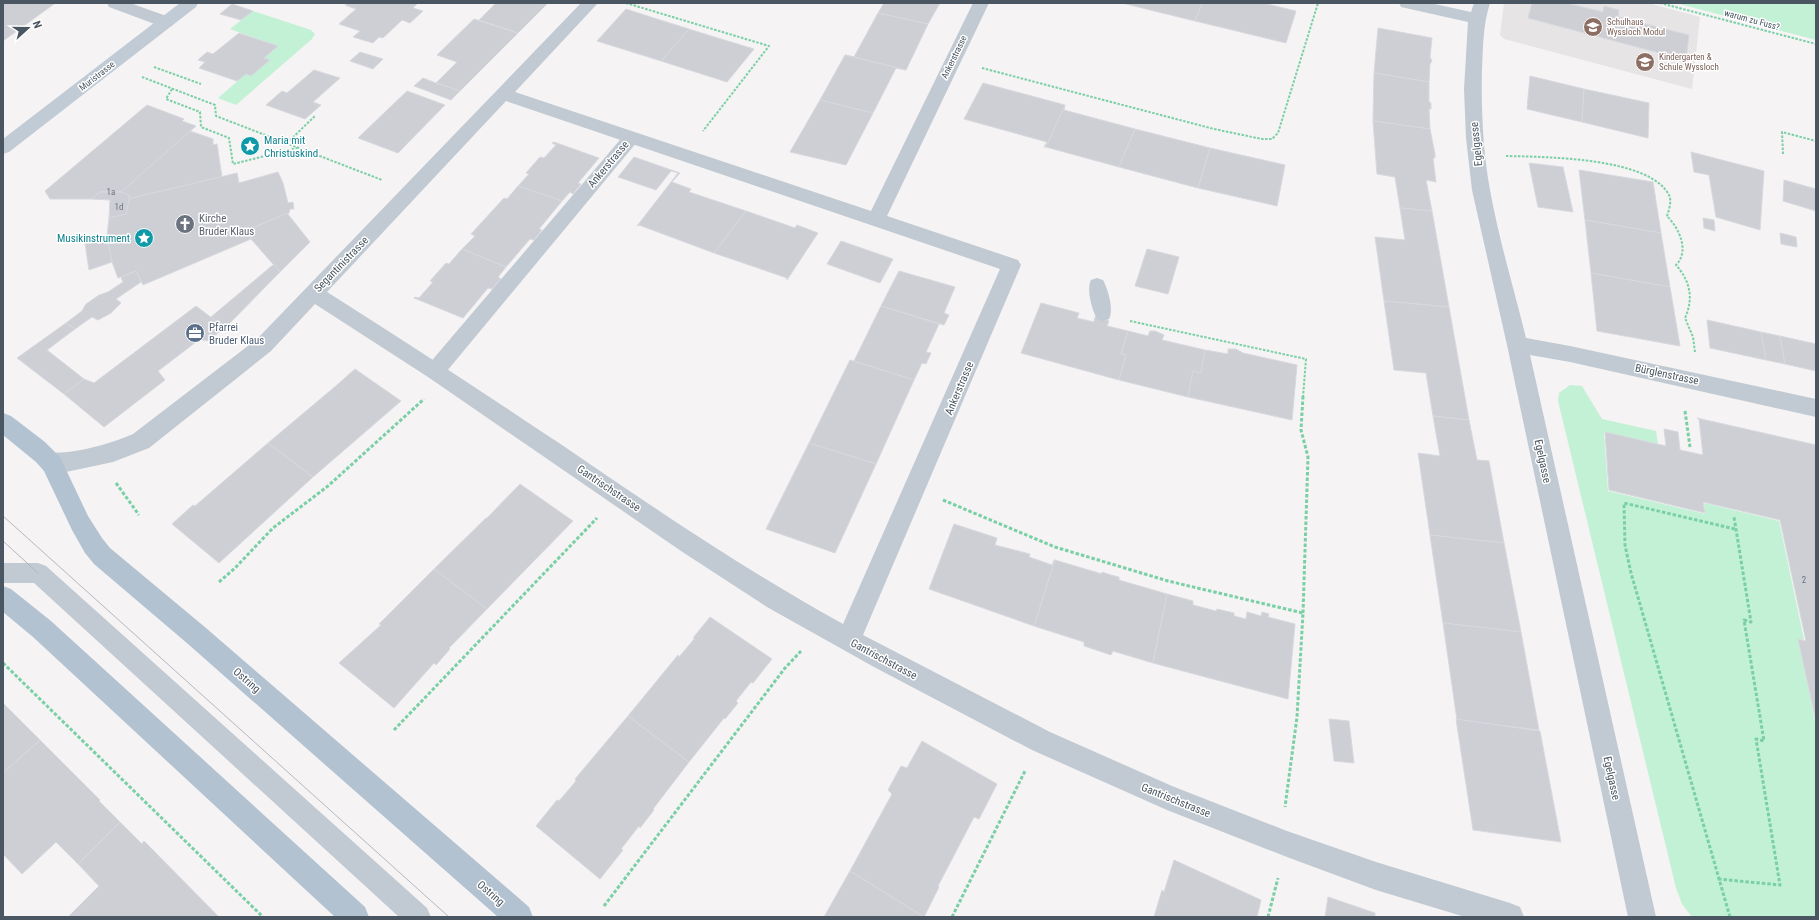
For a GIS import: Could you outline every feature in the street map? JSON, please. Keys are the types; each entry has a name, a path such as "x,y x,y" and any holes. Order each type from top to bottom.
{"main road":[{"name":"Muristrasse","path":"3,148 190,3"},
{"name":"Ostring","path":"3,422 51,462 81,527 90,543 102,556 203,641 519,917"},
{"path":"3,597 42,629 355,917"}],"street":[{"path":"115,3 166,22"},
{"name":"Segantinistrasse","path":"51,462 66,462 114,453 141,441 264,345 590,3"},
{"name":"Ankerstrasse","path":"876,220 980,3"},
{"path":"1407,3 1479,11"},
{"name":"Egelgasse","path":"1479,11 1474,43 1473,89 1475,138 1481,190 1517,345 1642,917"},
{"path":"503,94 631,138"},
{"name":"Ankerstrasse","path":"631,138 1011,265 915,489 848,640"},
{"name":"Gantrischstrasse","path":"313,293 441,375 620,495 689,544 775,599 848,640 1041,741 1167,797 1287,844 1376,876 1510,917"},
{"name":"Bürglenstrasse","path":"1517,345 1570,354 1691,379 1816,408"}],"lane":[{"name":"Ankerstrasse","path":"441,375 631,138"},
{"path":"1096,285 1102,314"},
{"path":"3,573 38,573 418,917"}],"path":[{"path":"626,3 769,46 684,156"},
{"path":"952,61 1214,129 1262,140 1272,139 1278,133 1318,3"},
{"name":"warum zu Fuss?","path":"1660,3 1816,44"},
{"path":"151,67 201,84"},
{"path":"139,76 215,105 216,116 386,181"},
{"path":"172,89 166,99 200,112 201,127 229,138 233,164 298,148"},
{"path":"287,142 315,116"},
{"path":"1783,154 1782,132 1816,141"},
{"path":"1501,156 1573,160 1620,167 1652,177 1665,189 1671,203 1667,216 1675,224 1682,243 1681,258 1679,263 1676,265 1685,276 1691,291 1690,310 1685,318 1693,338 1695,353 1690,365 1691,379"},
{"path":"1102,314 1204,338 1306,359 1301,430 1308,457 1303,613 1297,717 1284,814"},
{"path":"219,582 235,568 273,528 328,486 441,375"},
{"path":"1685,405 1690,447"},
{"path":"97,456 139,515"},
{"path":"915,489 1055,547 1168,581 1303,613"},
{"path":"394,730 620,495"},
{"path":"1730,917 1631,573 1625,545 1624,503 1735,529"},
{"path":"1718,879 1780,885 1756,739 1764,741 1744,620 1751,622 1734,517"},
{"path":"604,906 785,668 822,626"},
{"path":"3,663 263,917"},
{"path":"952,917 1041,741"},
{"path":"1268,917 1287,844"}],"shaded area":[{"name":"Kindergarten & Schule Wyssloch","path":"1504,3 1648,3 1700,17 1692,89 1504,39 1500,35"}],"green space":[{"path":"1676,3 1816,3 1816,40"},
{"path":"253,11 311,30 315,34 312,39 236,105 218,98 278,46 230,29"},
{"path":"1570,385 1582,386 1602,419 1656,431 1658,444 1604,432 1608,491 1705,514 1704,503 1779,521 1804,640 1798,639 1816,726 1816,917 1692,917 1682,904 1676,888 1558,401 1559,393"}],"building":[{"path":"3,3 51,3 54,4 3,41"},
{"path":"348,3 418,3 413,8 423,11 410,23 402,20 383,38 379,37 373,43 353,37 360,31 339,24 356,9 345,5"},
{"path":"496,3 548,3 518,33 479,20"},
{"path":"884,3 940,3 928,24 878,13"},
{"path":"1122,3 1202,3 1195,21"},
{"path":"1202,3 1263,3 1296,11 1286,43 1195,21"},
{"path":"1532,3 1566,3 1603,12 1604,6 1619,10 1618,17 1689,35 1686,60 1528,18"},
{"path":"232,4 253,11 241,20 220,14"},
{"path":"626,9 689,29 661,61 597,41"},
{"path":"878,13 928,24 906,70 845,55 854,57"},
{"path":"474,19 518,33 460,91 436,83 457,62 437,55"},
{"path":"1378,28 1432,38 1430,57 1432,61 1430,64 1429,82 1374,73"},
{"path":"689,29 754,49 727,82 661,61"},
{"path":"239,33 278,46 264,58 270,60 251,76 246,74 237,81 199,68 205,62 198,60 207,52 213,54"},
{"path":"360,52 383,59 373,69 350,61"},
{"path":"845,55 906,70 896,68 873,113 820,100"},
{"path":"314,70 340,78 313,102 321,105 305,119 266,105 282,91 287,93"},
{"path":"1374,73 1429,82 1429,102 1431,103 1431,109 1429,109 1430,129 1373,121"},
{"path":"1530,76 1584,89 1582,122 1527,109"},
{"path":"423,78 460,91 451,100 414,86"},
{"path":"983,83 1065,105 1046,147 1044,147 1047,142 964,119"},
{"path":"1584,89 1649,103 1648,138 1582,122"},
{"path":"407,91 445,105 398,153 358,138"},
{"path":"820,100 873,113 846,165 790,152"},
{"path":"147,105 184,119 182,121 196,126 121,192 100,192 91,199 50,199 45,191"},
{"path":"1065,105 1064,110 1135,129 1119,167 1046,147"},
{"path":"1373,121 1430,129 1435,154 1435,158 1433,158 1436,182 1426,180 1432,211 1400,208 1395,177 1377,174"},
{"path":"1135,129 1210,148 1198,188 1119,167"},
{"path":"190,131 213,139 213,145 217,144 222,177 130,199 130,196 121,192"},
{"path":"554,142 599,158 578,183 581,184 573,194 570,192 562,201 518,186 529,174 526,173 540,157 544,158 556,145 552,143"},
{"path":"1210,148 1285,165 1277,206 1198,188"},
{"path":"1691,152 1764,171 1760,230 1716,217 1709,175 1694,172"},
{"path":"634,157 680,173 672,182 691,189 689,192 746,211 714,253 639,225 637,226 678,173 671,171 656,190 618,177"},
{"path":"1529,163 1563,167 1573,212 1538,207"},
{"path":"1579,170 1653,182 1661,233 1585,220"},
{"name":"Kirche Bruder Klaus","path":"278,172 283,183 288,203 293,202 294,209 290,209 289,213 248,230 251,239 143,285 136,271 118,278 109,250 107,236 109,218 126,214 128,199 237,173 239,183"},
{"path":"1784,180 1816,189 1816,211 1783,201"},
{"path":"518,186 562,201 539,229 542,230 534,240 530,239 506,267 462,249 475,236 471,234 504,198 507,199"},
{"path":"100,192 121,192 130,196 126,214 109,218 110,200 91,199"},
{"path":"1400,208 1432,211 1449,307 1384,301 1375,237 1405,240"},
{"path":"746,211 795,228 797,225 818,233 787,280 787,278 714,253"},
{"path":"287,213 310,242 280,272 251,239 248,230"},
{"path":"1703,218 1714,220 1715,231 1704,228"},
{"path":"1585,220 1661,233 1670,287 1591,273"},
{"path":"1780,233 1796,237 1797,247 1781,244"},
{"path":"107,236 112,262 89,270 85,243"},
{"path":"841,241 893,259 880,283 827,264"},
{"path":"462,249 506,267 498,277 501,279 492,289 488,288 463,318 414,298 419,298 433,282 430,281 446,263 449,264"},
{"path":"1147,249 1179,257 1168,294 1135,286"},
{"path":"274,264 280,272 225,328 211,317"},
{"path":"136,271 141,282 116,299 121,303 111,313 98,320 92,317 75,329 66,323 82,311 86,304 123,282 121,277"},
{"path":"899,271 955,287 944,313 949,315 944,325 881,306"},
{"path":"1591,273 1670,287 1680,346 1597,331"},
{"path":"1384,301 1449,307 1469,420 1433,416 1426,373 1394,370"},
{"path":"1041,303 1079,313 1077,318 1094,322 1095,317 1100,317 1109,321 1107,326 1128,331 1121,354 1126,355 1119,380 1021,353"},
{"path":"196,306 225,328 207,341 200,339 158,371 165,380 104,427 64,394 84,379 94,383"},
{"path":"881,306 939,324 926,352 931,353 926,364 922,363 914,380 854,361"},
{"path":"1707,320 1761,332 1766,360 1710,348"},
{"path":"66,323 75,329 47,350 84,379 64,394 17,358"},
{"path":"1128,331 1148,336 1150,331 1155,331 1164,335 1162,340 1205,350 1201,373 1193,371 1188,397 1119,380 1126,355 1121,354"},
{"path":"1761,332 1780,336 1785,364 1766,360"},
{"path":"1780,336 1816,344 1816,371 1785,364"},
{"path":"1228,349 1236,349 1243,353 1297,365 1292,420 1188,397 1193,371 1201,373 1205,350 1228,354"},
{"path":"850,360 914,380 876,464 809,443"},
{"path":"355,369 401,401 313,477 268,443"},
{"path":"1433,416 1469,420 1477,460 1489,461 1504,543 1430,535 1418,453 1440,456"},
{"path":"1697,418 1816,445 1816,722 1798,639 1806,641 1780,520 1703,502 1705,513 1609,490 1605,432 1666,446 1664,429 1678,432 1680,450 1703,455 1699,419"},
{"path":"268,443 313,477 219,563 172,524"},
{"path":"809,443 876,464 835,553 766,529"},
{"path":"520,484 573,521 487,609 434,569"},
{"path":"954,524 997,538 995,545 1030,554 1029,557 1052,565 1055,560 1034,626 929,589"},
{"path":"1430,535 1504,543 1521,632 1443,623"},
{"path":"1055,560 1102,574 1102,572 1119,577 1119,580 1167,594 1153,663 1113,651 1111,655 1084,646 1084,642 1034,626"},
{"path":"434,569 487,609 449,648 450,649 436,665 434,663 394,708 339,663 381,625 379,624"},
{"path":"1167,594 1193,601 1193,605 1216,611 1217,609 1234,613 1234,616 1246,619 1247,612 1261,616 1262,612 1269,614 1268,617 1295,624 1288,699 1153,663"},
{"path":"710,617 772,659 753,683 751,682 736,701 738,703 689,762 628,716 678,655 679,657 695,638 693,638"},
{"path":"1443,623 1521,632 1539,730 1457,720"},
{"path":"3,703 40,740 3,773"},
{"path":"628,716 689,762 640,828 639,826 621,849 623,850 600,879 536,826 557,800 559,801 576,781 575,779"},
{"path":"1329,719 1349,721 1354,763 1334,761"},
{"path":"1456,719 1540,731 1561,842 1473,830"},
{"path":"40,740 120,822 78,864 56,842 22,874 3,854 3,773"},
{"path":"922,741 997,784 979,819 974,817 938,886 939,887 924,917 850,871 892,794 888,790 901,766 907,768"},
{"path":"120,822 142,844 144,841 219,917 68,917 99,886 78,864"},
{"path":"1174,860 1261,900 1257,917 1154,917 1162,890 1164,892"},
{"path":"850,871 924,917 824,917"},
{"path":"1328,897 1375,913 1375,917 1325,917"}],"tram line":[{"path":"3,516 449,917"},
{"path":"3,541 38,573"}],"place":[{"name":"Schulhaus Wyssloch Modul","path":"1593,27"},
{"name":"Kindergarten & Schule Wyssloch","path":"1645,62"},
{"name":"Maria mit Christuskind","path":"250,146"},
{"name":"Kirche Bruder Klaus","path":"185,224"},
{"name":"Musikinstrument","path":"144,238"},
{"name":"Pfarrei Bruder Klaus","path":"195,333"}]}
